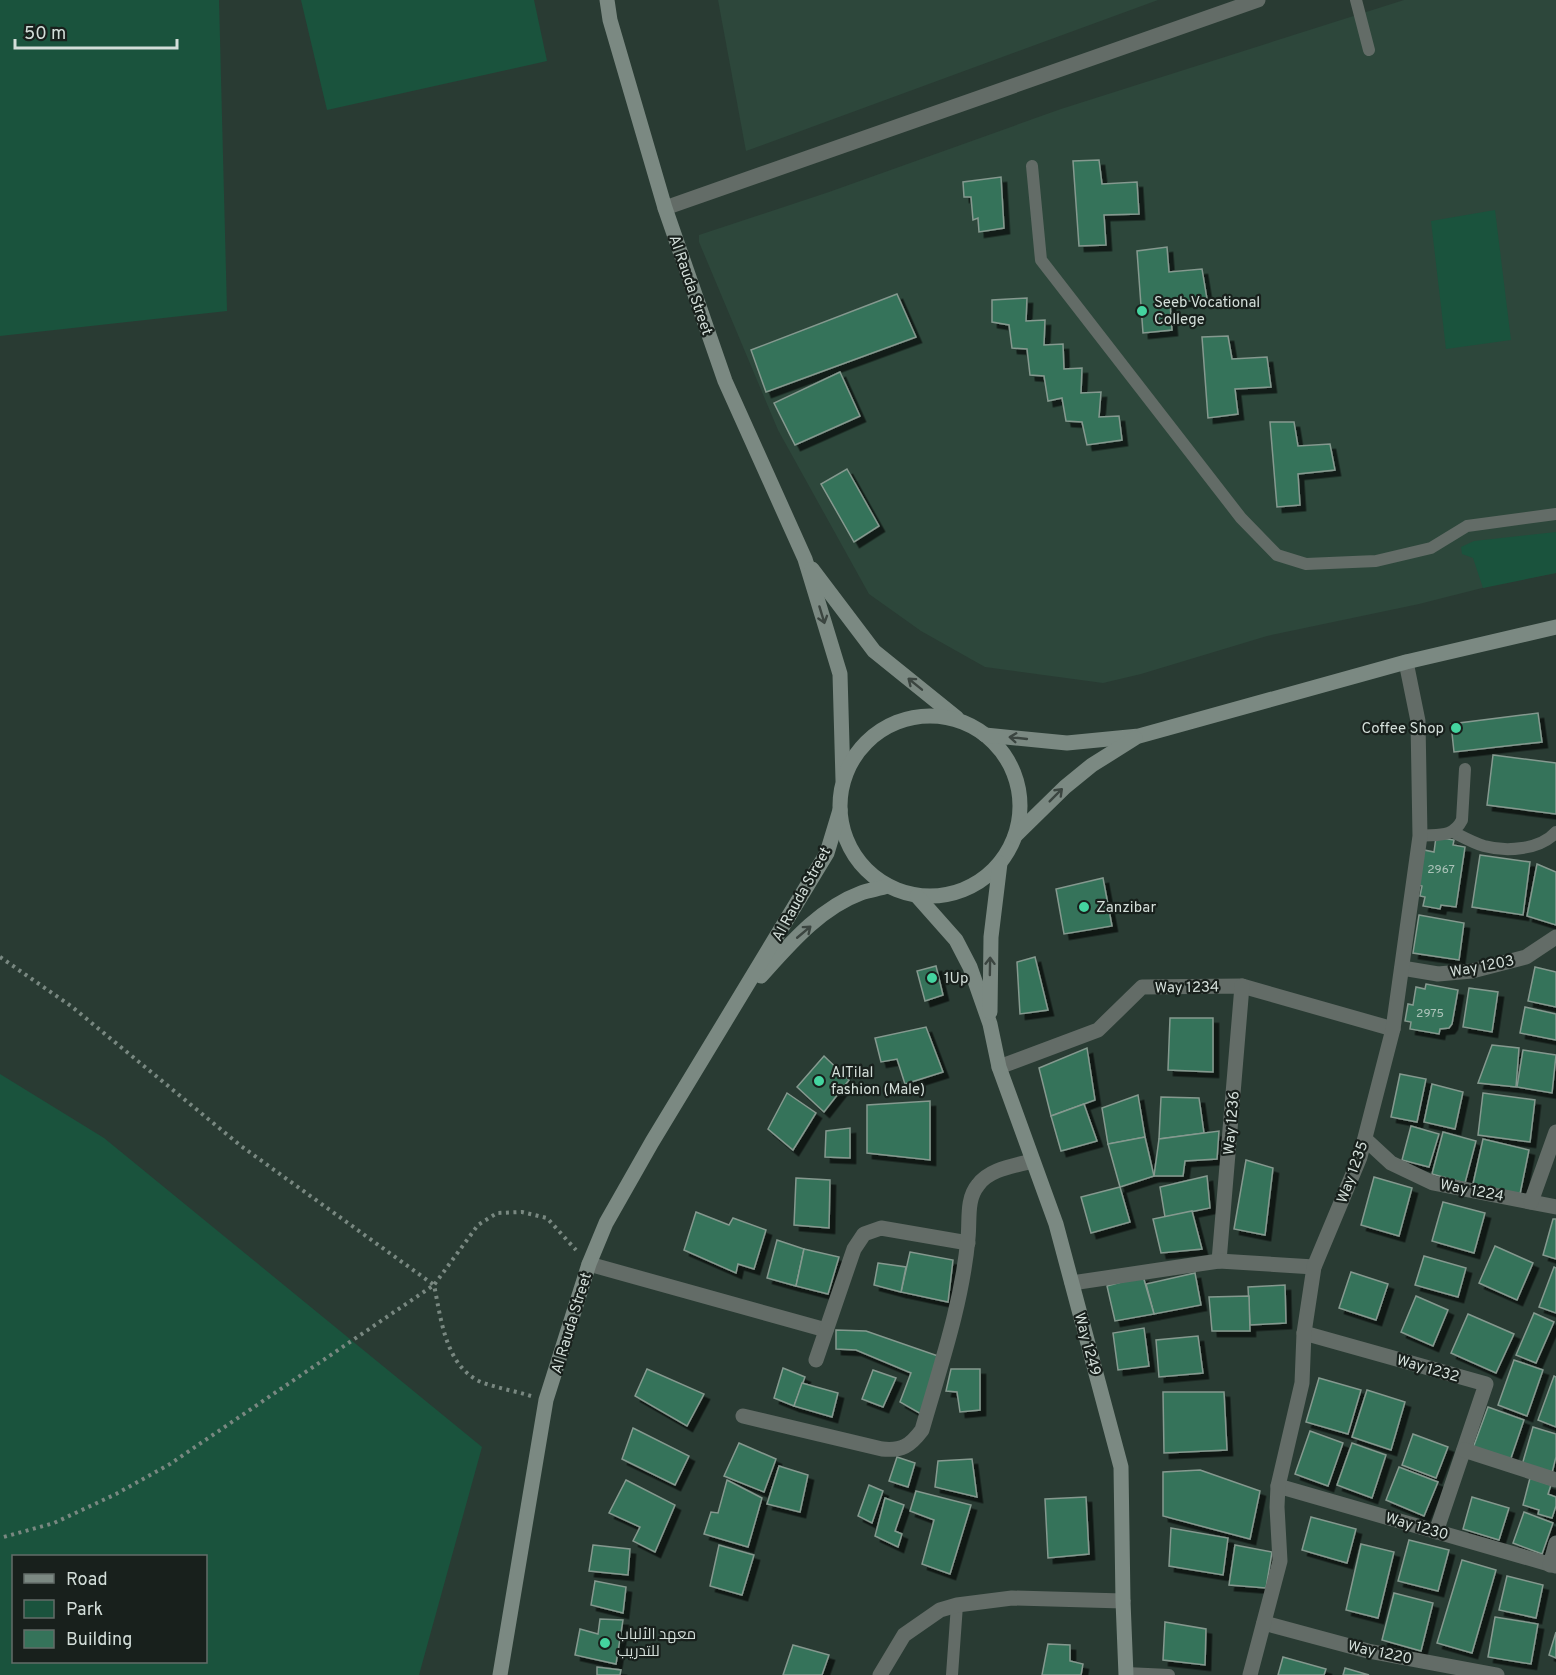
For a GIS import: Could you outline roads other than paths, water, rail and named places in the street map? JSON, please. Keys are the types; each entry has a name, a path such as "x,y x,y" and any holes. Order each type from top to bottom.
{"main road":[{"name":"Al Rauda Street","path":"607,0 610,20 665,208 724,381 805,559 840,674 843,780"},
{"name":"Al Rauda Street","path":"805,559 874,651 960,721"},
{"path":"985,735 1067,743 1139,736 1406,662 1556,627"},
{"path":"1015,836 1020,808 1016,781 1004,755 985,735 960,721 933,715 905,719 879,731 857,752 843,780 840,810 847,841 863,867 888,886 917,896 948,895 977,884 1000,863 1015,836 1065,787 1092,765 1139,736"},
{"name":"Al Rauda Street","path":"500,1675 546,1400 589,1264 606,1223 640,1162 826,853 840,810"},
{"name":"Way 1249","path":"990,1024 991,937 1000,863"},
{"name":"Al Rauda Street","path":"736,1006 791,943 833,907 860,894 888,886"},
{"name":"Way 1249","path":"917,896 956,940 970,967 990,1024 999,1067 1056,1224 1072,1282 1121,1467 1126,1674"}],"street":[{"path":"665,208 1258,0"},
{"name":"Way 1235","path":"1250,1675 1280,1561 1278,1486 1302,1383 1304,1333 1314,1267 1360,1157 1393,1029 1420,836 1418,721 1406,662"},
{"name":"Way 1203","path":"1402,968 1438,974 1472,970 1526,957 1556,937"},
{"name":"Way 1234","path":"999,1067 1098,1030 1142,987 1242,986 1393,1029"},
{"name":"Way 1236","path":"1219,1261 1242,986"},
{"path":"1531,1202 1556,1132"},
{"name":"Way 1224","path":"1365,1139 1391,1163 1433,1183 1556,1207"},
{"path":"743,1416 882,1449 895,1450 912,1444 922,1431 956,1315 968,1243 970,1202 978,1184 993,1173 1032,1161"},
{"path":"816,1360 854,1249 864,1234 881,1228 968,1243"},
{"path":"1072,1282 1219,1261 1314,1267"},
{"path":"589,1264 826,1330"},
{"name":"Way 1232","path":"1304,1333 1486,1384 1436,1532"},
{"path":"1464,1450 1556,1480"},
{"name":"Way 1230","path":"1278,1486 1553,1566"},
{"path":"1553,1566 1556,1543"},
{"path":"880,1675 904,1635 940,1610 957,1605 1012,1598 1123,1601"},
{"name":"Way 1220","path":"1264,1623 1368,1651 1497,1675"}],"lane":[{"path":"1356,0 1369,50"},
{"path":"1032,166 1041,260 1241,518 1277,555 1306,564 1376,561 1431,548 1467,526 1556,514"},
{"path":"1454,832 1462,820 1465,769"},
{"path":"1420,836 1454,832 1483,846 1507,850 1542,842 1556,831"},
{"path":"952,1675 957,1605"},
{"path":"1126,1674 1169,1675"}],"place":[{"name":"Seeb Vocational College","path":"1142,311"},
{"name":"Coffee Shop","path":"1456,728"},
{"name":"Zanzibar","path":"1084,907"},
{"name":"1Up","path":"932,978"},
{"name":"AlTilal fashion (Male)","path":"819,1081"},
{"name":"معهد الألباب للتدريب","path":"605,1643"}]}
